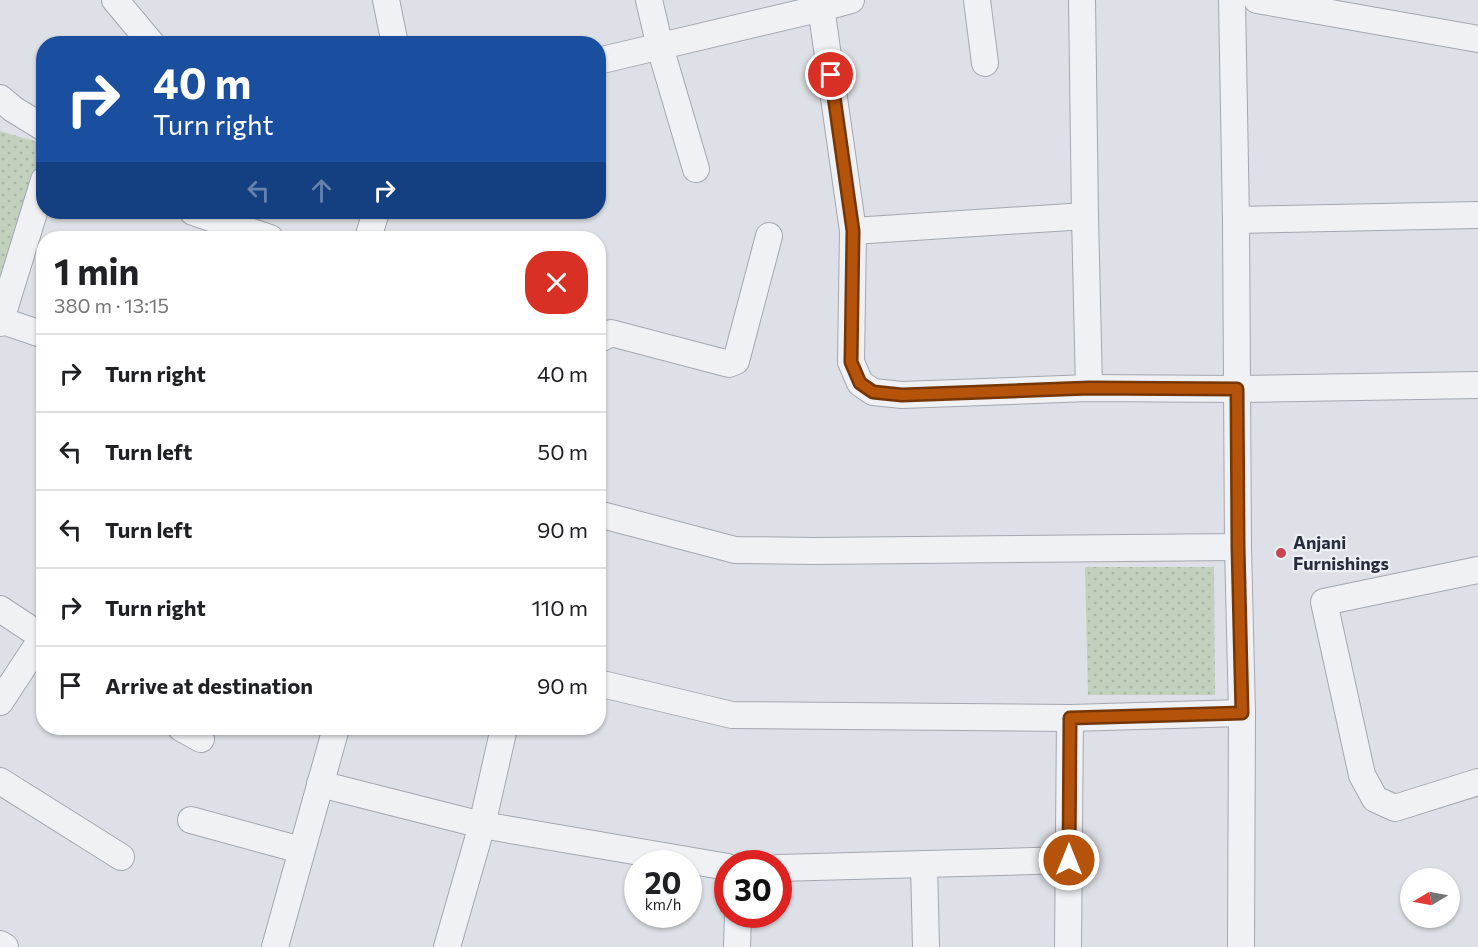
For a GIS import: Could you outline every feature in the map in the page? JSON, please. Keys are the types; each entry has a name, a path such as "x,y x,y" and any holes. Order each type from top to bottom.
{"street":[{"path":"115,0 145,36"},
{"path":"386,0 393,36"},
{"path":"649,0 696,169"},
{"path":"606,59 821,4 851,0"},
{"path":"977,0 985,63"},
{"path":"1082,0 1089,388"},
{"path":"1232,0 1242,713 1241,947"},
{"path":"1257,0 1358,9 1478,39"},
{"path":"821,4 853,231 851,362 860,383 873,392 902,395 1089,388 1237,389 1478,385"},
{"path":"0,98 36,123"},
{"path":"36,206 0,321 36,332"},
{"path":"1236,220 1478,215"},
{"path":"853,231 1085,216"},
{"path":"214,219 249,231"},
{"path":"606,336 611,333 729,364 736,361 769,236"},
{"path":"606,516 735,550 1238,547"},
{"path":"1478,570 1324,602 1362,775 1375,799 1395,807 1478,782"},
{"path":"0,609 36,632"},
{"path":"0,702 36,648"},
{"path":"606,685 732,715 1070,718 1242,713"},
{"path":"1068,947 1070,718"},
{"path":"274,947 334,735"},
{"path":"447,947 483,825 502,735"},
{"path":"0,782 121,857"},
{"path":"320,784 483,825 714,865"},
{"path":"190,820 301,850"},
{"path":"792,868 1069,860"},
{"path":"924,864 926,947"},
{"path":"737,947 738,928"},
{"path":"0,944 5,947"}],"green space":[{"path":"0,131 36,142 36,182 0,285"},
{"path":"1085,567 1214,567 1215,695 1088,695"}],"place":[{"name":"Anjani Furnishings","path":"1281,553"}],"route":[{"path":"831,75 853,231 851,362 860,383 873,392 902,395 1089,388 1237,389 1242,713 1070,718 1069,860"}]}
